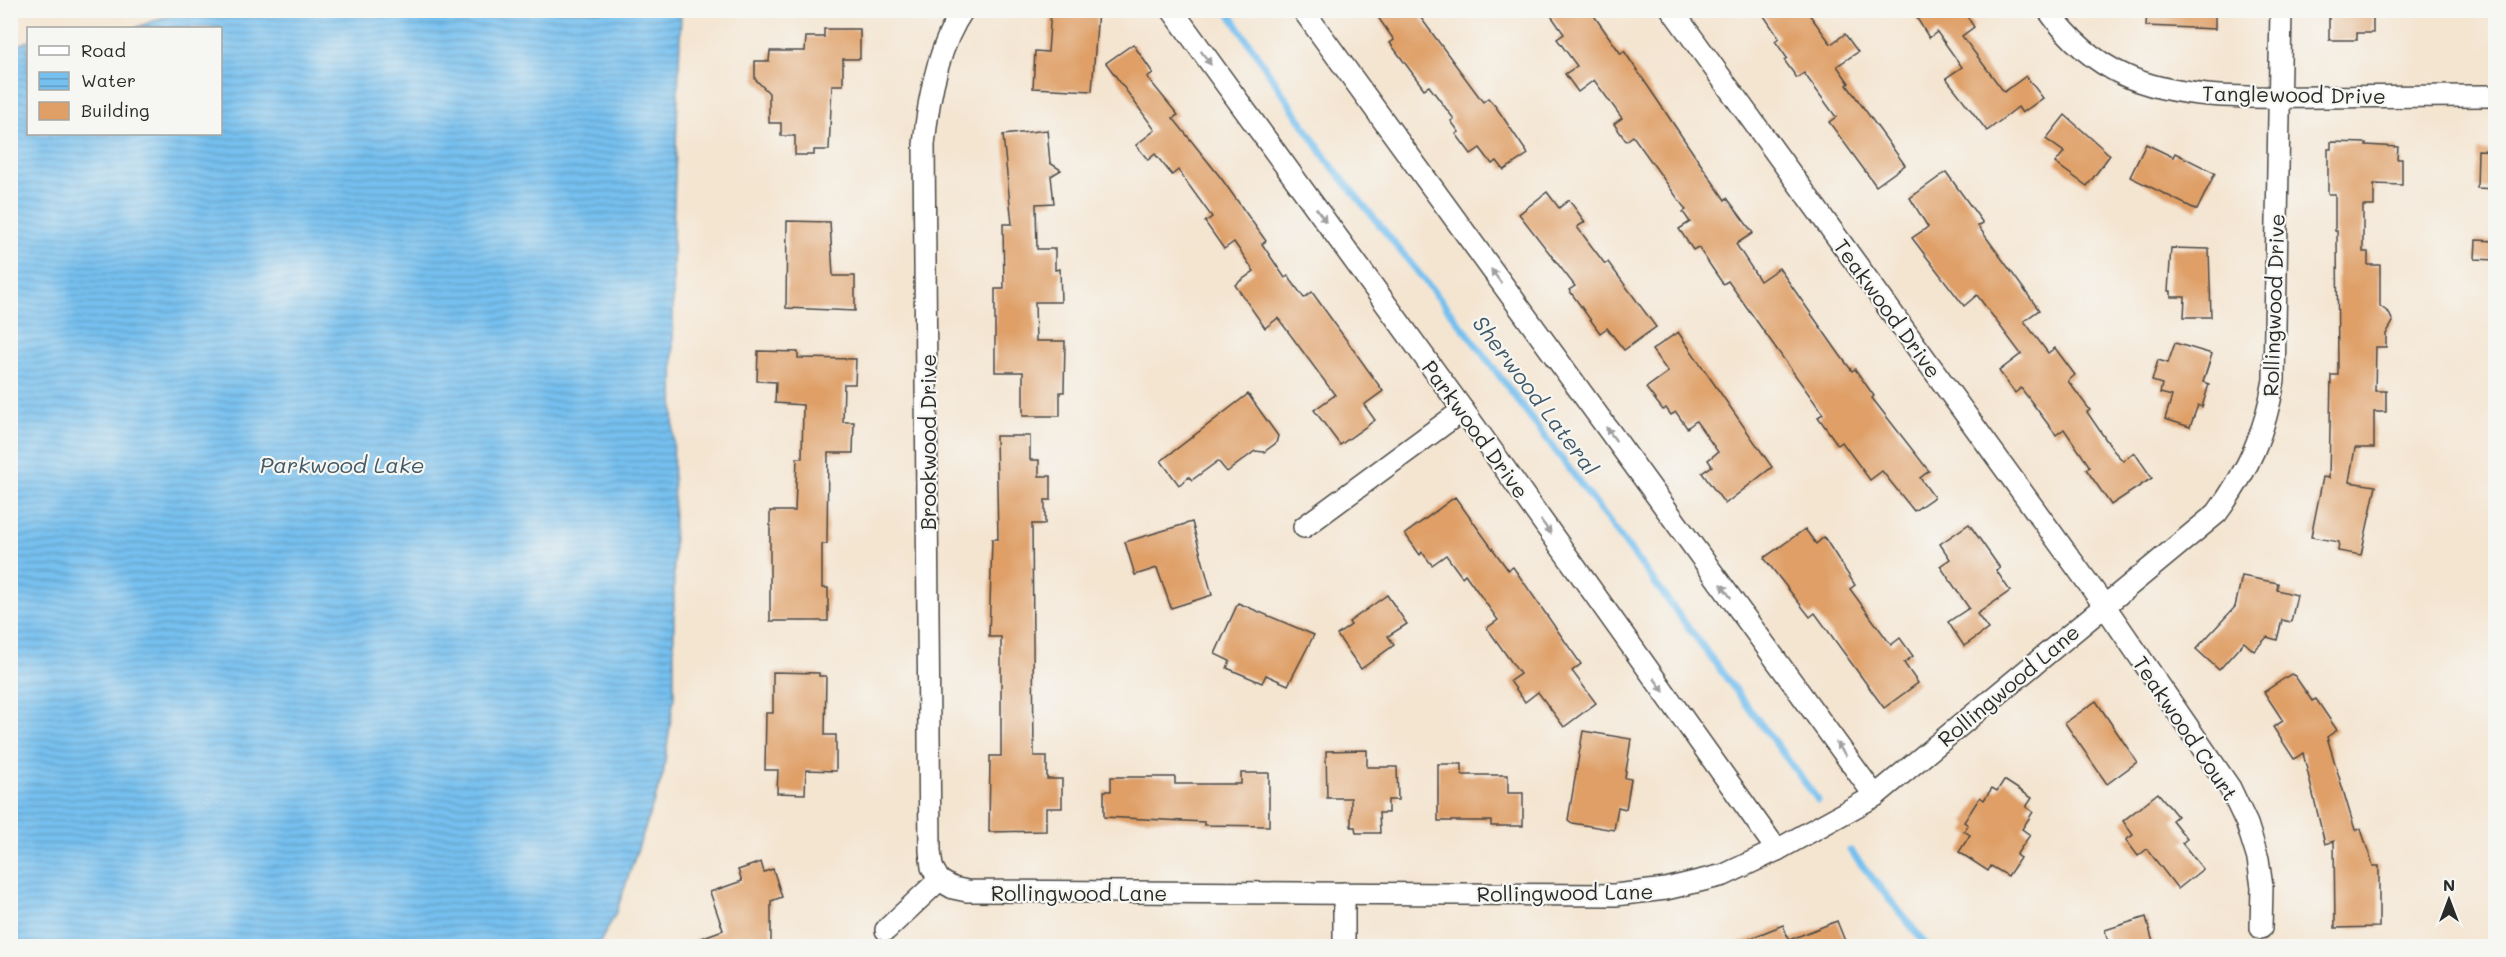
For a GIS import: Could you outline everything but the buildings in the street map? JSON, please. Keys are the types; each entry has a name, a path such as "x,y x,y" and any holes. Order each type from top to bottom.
{"street":[{"name":"Brookwood Drive","path":"939,880 932,867 930,851 924,145 931,97 942,55 950,29 963,10"},
{"name":"Parkwood Drive","path":"1172,10 1463,410 1777,850"},
{"path":"1303,10 1875,796"},
{"name":"Teakwood Drive","path":"1672,10 2104,605"},
{"name":"Tanglewood Drive","path":"2048,10 2068,36 2097,60 2124,76 2148,84 2197,93 2279,97 2496,96"},
{"name":"Rollingwood Drive","path":"2104,605 2217,513 2244,472 2265,423 2274,380 2280,10"},
{"path":"1304,527 1463,410"},
{"name":"Rollingwood Lane","path":"939,880 953,888 967,891 1616,895 1666,889 1724,875 1777,850 1875,796 2104,605"},
{"name":"Teakwood Court","path":"2104,605 2230,788 2247,824 2258,859 2262,887 2261,928"},
{"path":"886,930 939,880"},
{"path":"1344,893 1344,946"}],"water":[{"name":"Parkwood Lake","path":"193,10 681,11 673,231 674,697 663,775 616,913 598,946 11,946 11,49 27,41 27,135 222,135 222,27 138,27 169,15"}],"waterway":[{"name":"Sherwood Lateral","path":"1227,10 1327,160 1468,334 1818,800"},
{"name":"Sherwood Lateral","path":"1850,850 1927,946"}]}
